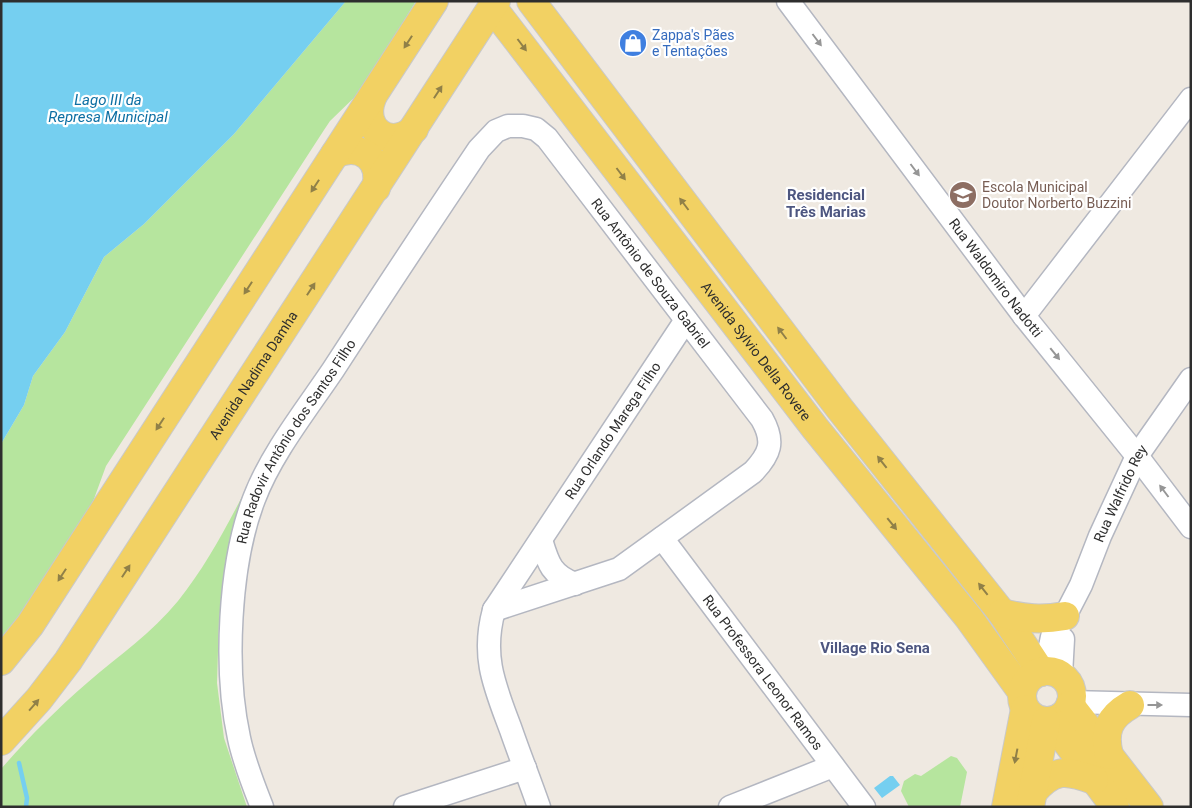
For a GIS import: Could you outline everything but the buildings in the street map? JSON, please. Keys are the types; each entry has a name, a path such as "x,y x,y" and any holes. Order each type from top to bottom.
{"main road":[{"path":"1,661 30,625 434,1"},
{"path":"531,1 840,409 1049,673 1066,680 1071,689 1048,708 1006,807"},
{"name":"Avenida Sylvio Della Rovere","path":"494,4 547,78 815,428 968,617 1048,708 1094,780 1115,807"},
{"name":"Avenida Nadima Damha","path":"1,741 39,699 68,661 494,4"},
{"path":"547,78 574,58"},
{"path":"372,98 368,113 373,127 378,133 396,138 409,134 414,129"},
{"path":"335,154 356,150 369,157 378,174 376,188"},
{"path":"815,428 840,409"},
{"path":"1002,613 1025,618 1048,619 1065,616"},
{"path":"1032,799 1048,708 1029,679 1049,673"},
{"path":"1109,755 1107,746 1108,727 1112,718 1119,711 1130,705"},
{"name":"Avenida Sylvio Della Rovere","path":"1048,708 1109,755 1149,807"},
{"path":"1032,799 1042,782 1049,776 1058,773 1076,773 1094,780"}],"street":[{"name":"Rua Waldomiro Nadotti","path":"788,1 1024,316 1138,456 1191,527"},
{"path":"1024,316 1191,99"},
{"name":"Rua Antônio de Souza Gabriel","path":"508,126 523,126 536,129 547,138 762,418 767,428 769,448 766,458 753,472 662,538"},
{"name":"Rua Radovir Antônio dos Santos Filho","path":"262,807 239,739 234,710 231,665 231,629 234,594 240,551 254,499 284,444 479,149 496,131 508,126"},
{"name":"Rua Orlando Marega Filho","path":"539,807 492,681 488,645 494,610 686,320"},
{"name":"Rua Walfrido Rey","path":"1049,673 1065,616 1138,456 1191,379"},
{"path":"494,610 619,569 662,538"},
{"name":"Rua Professora Leonor Ramos","path":"662,538 864,807"},
{"path":"540,540 551,568 563,579 575,584"},
{"path":"1048,708 1191,705"},
{"path":"730,807 833,766"},
{"path":"405,807 525,768"}],"green space":[{"path":"346,1 416,1 362,90 330,121 324,130 106,466 91,507 1,643 1,444 24,405 33,376 65,332 104,257 144,224 234,134"},
{"path":"247,487 226,570 219,619 217,683 224,738 247,807 1,807 1,769 64,703 168,613 207,560"},
{"path":"951,756 957,758 967,772 960,807 909,807 901,791 904,781 915,774 921,776"}],"water":[{"name":"Lago III da Represa Municipal","path":"1,1 346,1 234,134 144,224 104,257 65,332 33,376 24,405 1,444"},
{"path":"890,776 893,776 900,785 882,798 874,788"}],"waterway":[{"path":"19,763 27,798 26,807"}],"place":[{"name":"Zappa's Pães e Tentações","path":"633,43"},
{"name":"Escola Municipal Doutor Norberto Buzzini","path":"963,195"}],"district":[{"name":"Residencial Três Marias","path":"826,204"},
{"name":"Village Rio Sena","path":"875,648"}]}
